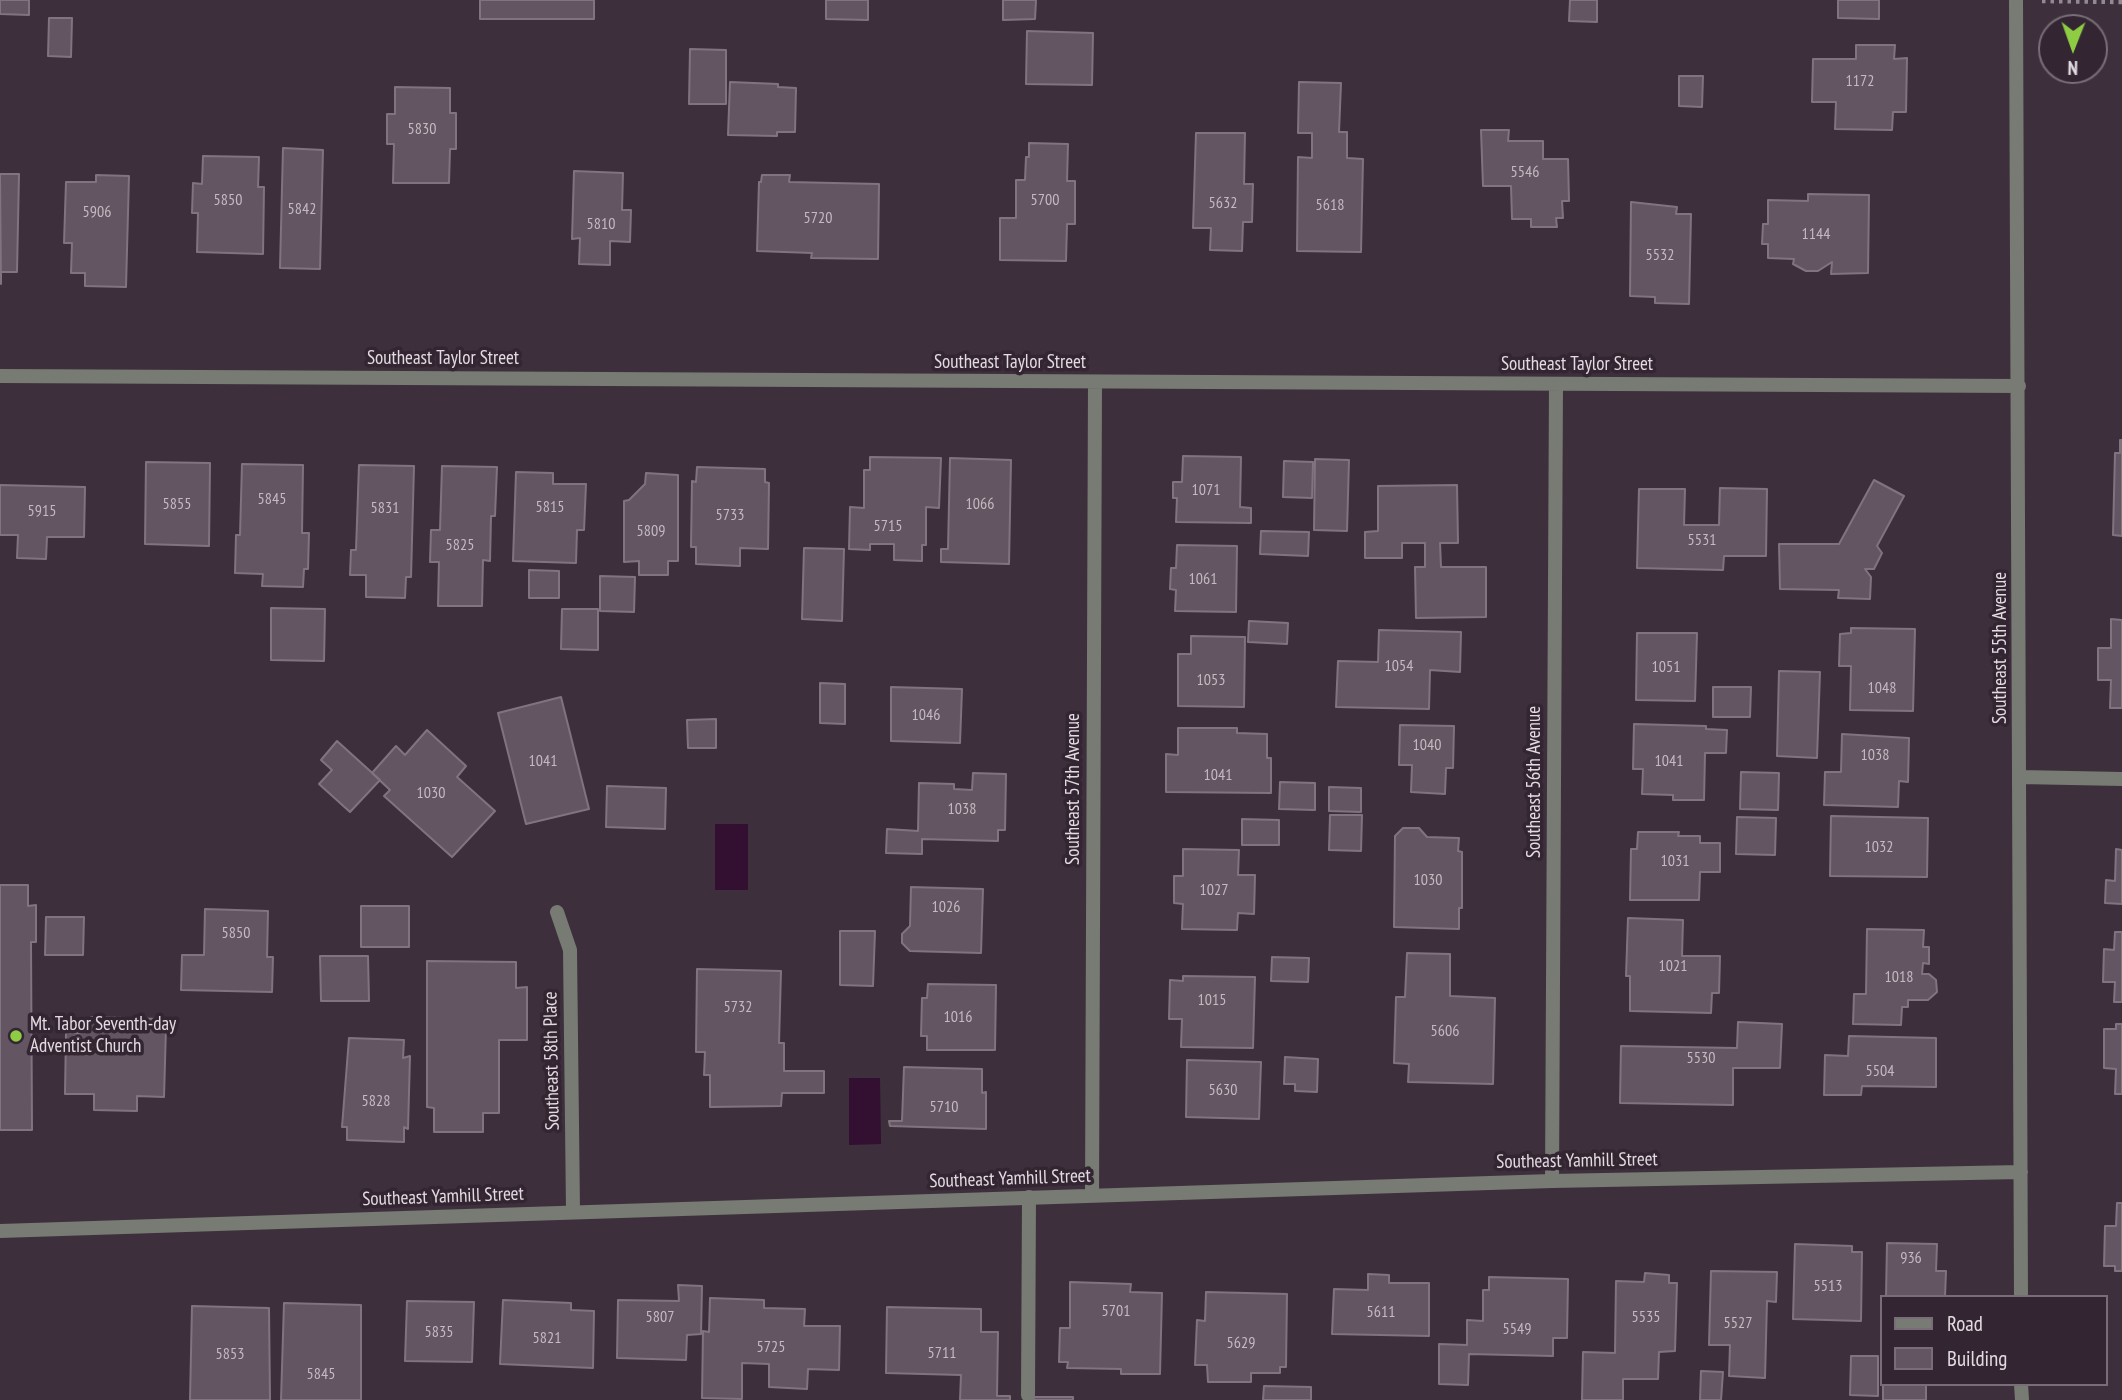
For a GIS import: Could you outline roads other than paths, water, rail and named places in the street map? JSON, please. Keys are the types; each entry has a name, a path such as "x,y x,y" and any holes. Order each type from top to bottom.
{"street":[{"name":"Southeast 55th Avenue","path":"2016,1 2021,1295"},
{"name":"Southeast Taylor Street","path":"0,376 2019,386"},
{"name":"Southeast 57th Avenue","path":"1092,1196 1095,382"},
{"name":"Southeast 56th Avenue","path":"1552,1181 1556,384"},
{"path":"2020,777 2122,779"},
{"name":"Southeast 58th Place","path":"556,912 570,950 573,1212"},
{"name":"Southeast Yamhill Street","path":"0,1231 1552,1181 2021,1172"},
{"path":"1028,1395 1029,1197"}],"place":[{"name":"Mt. Tabor Seventh-day Adventist Church","path":"16,1036"}]}
